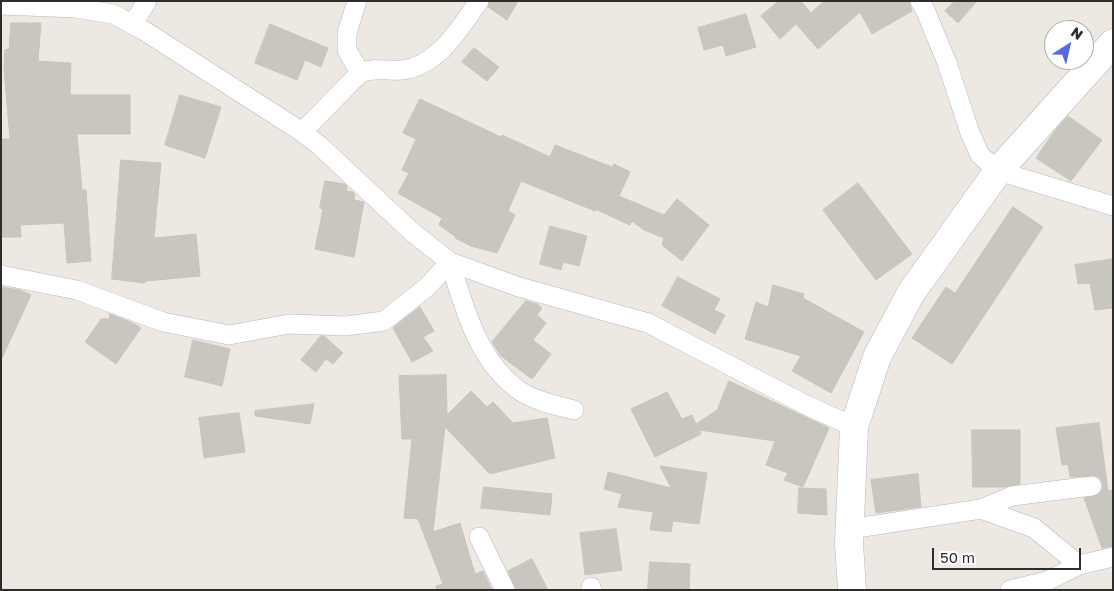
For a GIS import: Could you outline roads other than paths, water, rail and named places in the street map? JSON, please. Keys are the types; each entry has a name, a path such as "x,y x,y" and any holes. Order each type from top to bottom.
{"street":[{"path":"133,24 147,1"},
{"path":"357,1 347,33 347,50 360,73"},
{"path":"302,132 360,73 368,70 403,70 418,66 441,51 479,1"},
{"path":"920,1 947,63 970,133 980,154 998,171 1113,206"},
{"path":"1,4 76,8 113,14 133,24 302,132 320,146 412,232 450,262 519,287 648,324 802,403 854,427"},
{"path":"852,590 850,529 854,427 877,357 910,293 998,171 1113,43"},
{"path":"1,275 77,290 163,322 229,334 289,324 346,326 384,321 427,287 450,262"},
{"path":"450,262 470,325 499,374 521,392 550,404 574,410"},
{"path":"850,529 982,509 1012,496 1059,492 1092,486"},
{"path":"982,509 1034,528 1080,565"},
{"path":"479,536 505,590"},
{"path":"1010,590 1048,581 1080,565 1113,557"}]}
